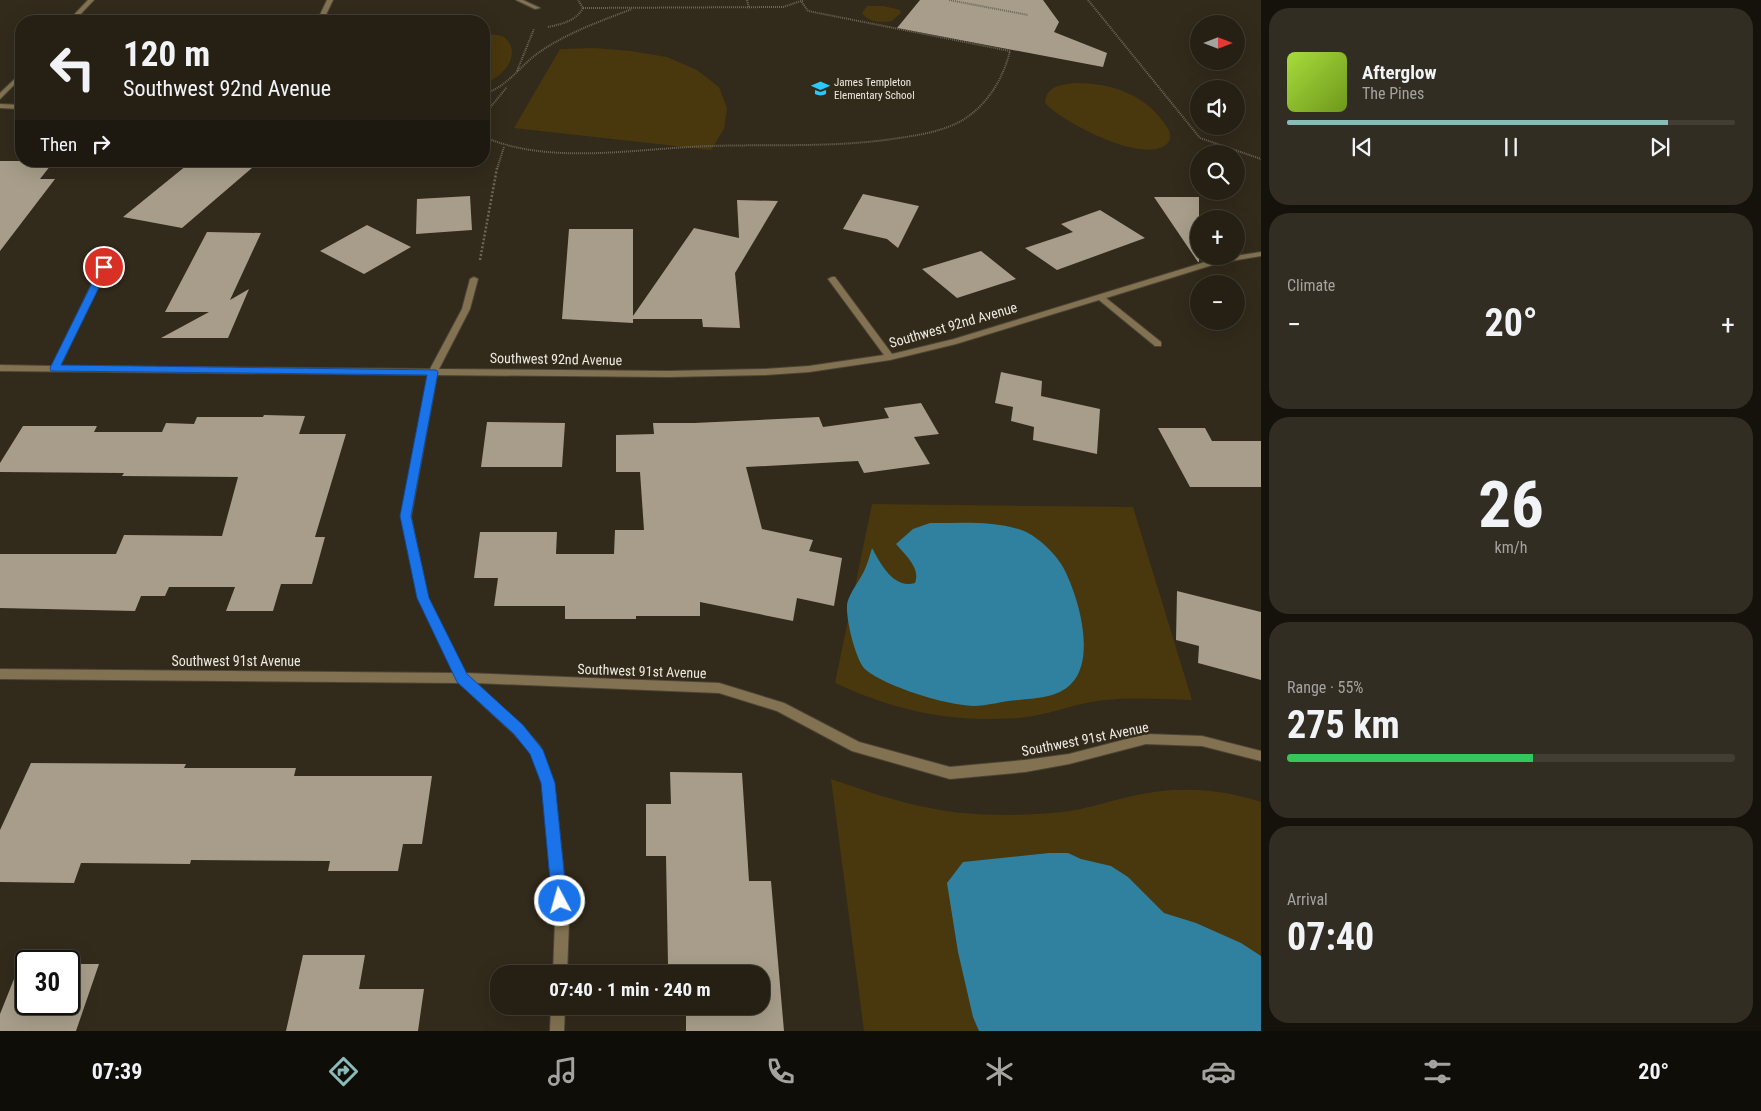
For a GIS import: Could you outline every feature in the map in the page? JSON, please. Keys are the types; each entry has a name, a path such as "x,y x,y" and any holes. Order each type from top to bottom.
{"street":[{"path":"77,15 91,0"},
{"path":"323,15 330,0"},
{"path":"519,0 537,8"},
{"path":"0,97 15,81"},
{"path":"0,106 15,107"},
{"name":"Southwest 92nd Avenue","path":"0,368 668,374 809,369 890,357 956,341 1032,317 1102,298 1218,261 1261,254"},
{"path":"55,368 104,267"},
{"path":"474,279 466,309 433,372 406,516 423,598 462,678 518,730 536,750 548,783 562,921 560,965"},
{"path":"832,279 890,357"},
{"path":"1102,298 1158,344"},
{"name":"Southwest 91st Avenue","path":"0,674 462,678 538,683 719,688 780,707 856,747 950,773 1060,761 1146,740 1202,741 1261,756"},
{"path":"557,1031 558,1015"}],"path":[{"path":"578,0 582,8"},
{"path":"747,0 749,8"},
{"path":"949,0 1028,15"},
{"path":"1088,0 1200,138 1261,160"},
{"path":"490,140 504,147 601,152 704,146 853,144 914,136 960,121 990,98 1006,69 1010,51 808,11 802,1 783,7 582,8"},
{"path":"544,27 573,19 582,8"},
{"path":"490,108 516,75 540,52 562,39 635,8"},
{"path":"527,28 538,28"},
{"path":"516,75 534,28"},
{"path":"490,92 503,88 510,83"},
{"path":"474,279 484,246 495,171 504,147"}],"shaded area":[{"path":"867,6 884,6 900,10 901,13 892,21 876,21 862,13"},
{"path":"490,34 503,36 509,42 512,49 509,64 498,76 491,80"},
{"path":"595,48 667,57 697,70 719,87 727,108 724,129 711,150 514,128 560,49"},
{"path":"1075,83 1115,88 1138,99 1149,106 1167,127 1170,136 1169,142 1156,149 1141,149 1123,145 1085,130 1054,111 1045,103 1048,93 1055,87"},
{"path":"872,504 1133,507 1192,700 1144,699 1097,701 1029,717 970,719 947,717 902,708 835,683"},
{"path":"831,779 917,805 946,811 979,814 1013,815 1063,812 1168,790 1200,790 1231,794 1261,802 1261,1031 864,1031"}],"water":[{"path":"930,523 978,523 1013,527 1035,537 1056,556 1069,579 1074,593 1079,609 1084,643 1083,659 1079,673 1071,684 1053,695 973,706 933,699 902,689 888,683 862,666 855,650 850,630 847,606 849,597 865,569 872,548 884,568 894,579 907,584 915,583 916,572 914,567 896,544 913,529"},
{"path":"1049,853 1068,853 1081,859 1111,866 1128,877 1164,913 1196,923 1241,943 1261,956 1261,1031 979,1031 973,1017 958,952 947,883 963,862"}],"building":[{"path":"920,0 1043,0 1059,22 1054,32 1107,53 1103,67 897,28"},
{"path":"0,161 15,161 15,167 49,167 40,179 55,179 0,251"},
{"path":"185,167 253,167 182,228 123,217"},
{"path":"863,194 919,206 898,248 887,239 843,229"},
{"path":"470,196 472,230 416,234 417,199"},
{"path":"1154,197 1190,197 1190,200 1199,200 1199,210 1190,210 1190,250"},
{"path":"737,200 778,201 735,273 740,328 703,327 702,319 633,319 633,323 562,319 569,229 633,229 633,316 694,228 739,238"},
{"path":"1100,210 1145,238 1057,270 1025,248 1073,232 1061,224"},
{"path":"367,225 411,247 364,274 320,251"},
{"path":"207,232 261,233 230,300 249,289 228,338 161,338 209,312 165,312"},
{"path":"981,251 1016,279 957,298 922,269"},
{"path":"1001,372 1042,381 1041,396 1100,409 1097,454 1033,440 1034,427 1011,421 1013,407 995,403"},
{"path":"921,403 939,434 914,437 930,464 864,473 858,461 746,467 762,529 813,540 809,551 842,558 834,606 797,598 793,621 700,602 700,616 636,616 636,619 565,619 565,606 494,606 498,578 474,578 480,532 557,532 556,554 614,554 615,530 644,530 640,472 616,472 616,435 654,434 653,423 819,417 823,427 889,418 884,408"},
{"path":"264,415 305,416 299,434 346,434 315,537 325,537 312,584 281,584 273,611 226,611 235,587 169,587 165,596 141,596 135,611 0,608 0,554 116,554 124,535 222,536 238,477 122,476 124,473 0,472 0,463 23,426 97,426 94,432 162,432 166,423 194,424 197,417 263,417"},
{"path":"487,422 565,423 562,467 481,467"},
{"path":"1158,428 1205,428 1212,441 1261,441 1261,487 1190,487"},
{"path":"1177,591 1261,612 1261,680 1198,663 1199,646 1176,640"},
{"path":"31,763 186,764 184,768 296,768 294,776 432,776 422,844 403,844 398,871 328,871 330,861 191,860 190,864 81,863 74,883 0,882 0,830"},
{"path":"670,772 742,773 749,881 771,881 784,1031 686,1031 686,1015 770,1015 770,965 668,965 666,856 646,856 646,804 671,804"},
{"path":"303,955 365,955 359,989 424,989 418,1031 286,1031"},
{"path":"80,964 99,964 76,1031 0,1031 0,1014 15,976 15,1015 80,1015"}],"place":[{"name":"James Templeton Elementary School","path":"820,88"}],"route":[{"path":"104,267 55,368 433,372 406,516 423,598 462,678 518,730 536,750 548,783 560,901"}]}
